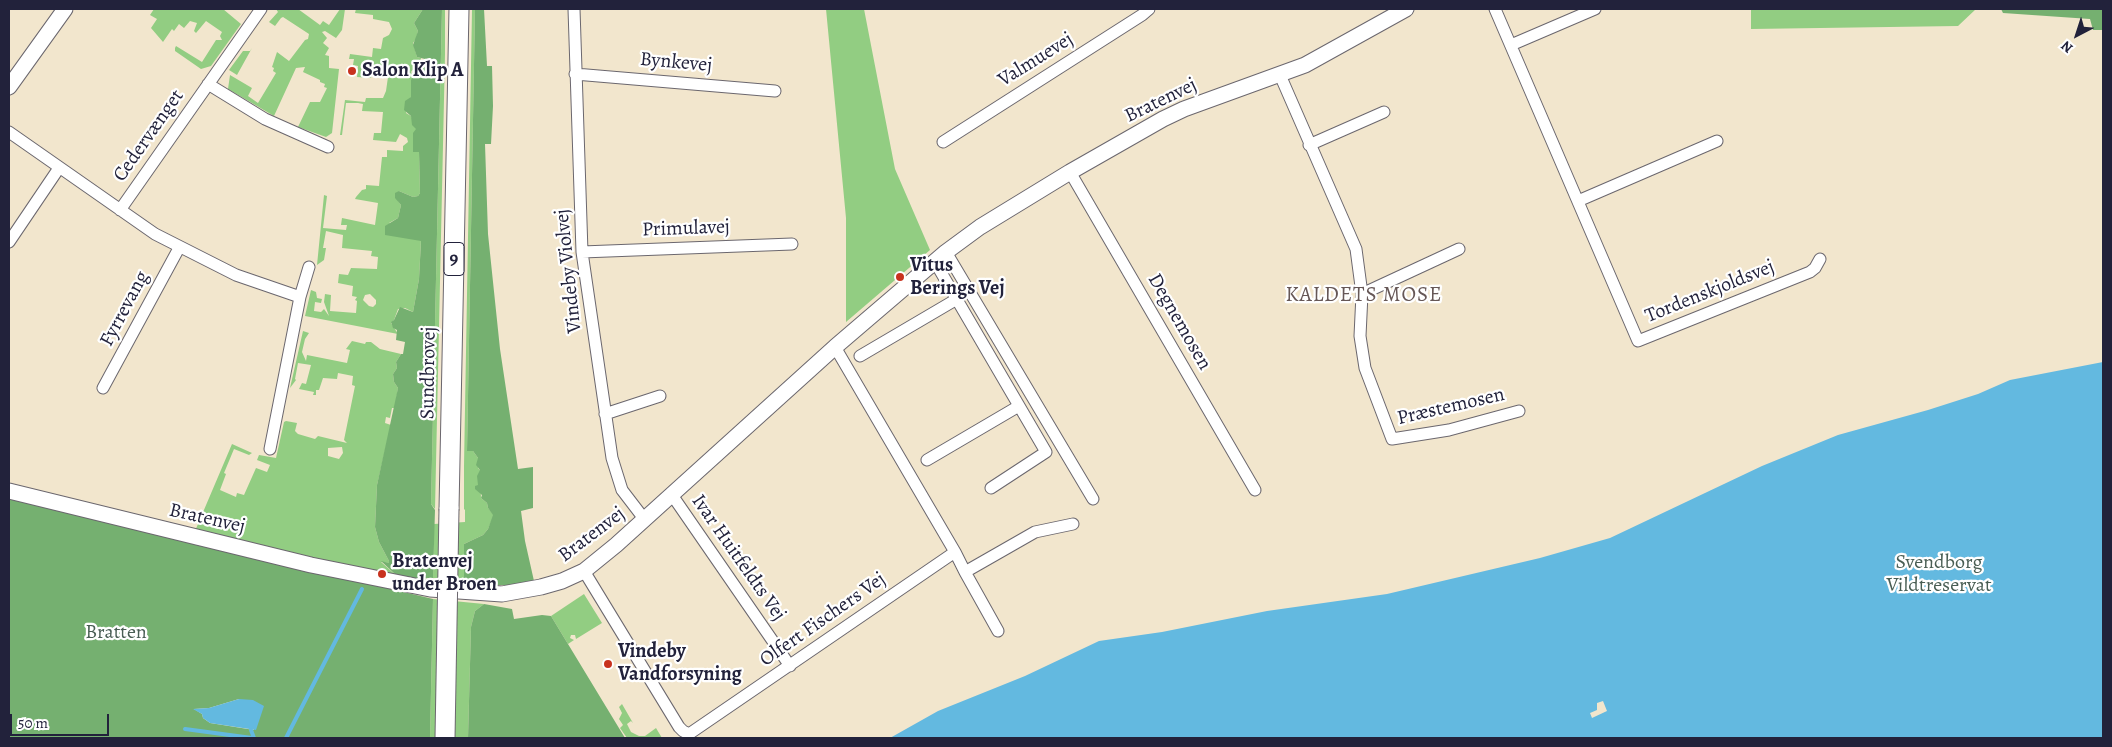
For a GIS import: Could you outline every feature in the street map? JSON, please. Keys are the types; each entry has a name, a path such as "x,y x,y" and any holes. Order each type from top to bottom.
{"main road":[{"name":"Sundbrovej","path":"445,738 459,9"}],"street":[{"path":"9,87 64,9"},
{"name":"Cedervænget","path":"120,210 261,9"},
{"name":"Vindeby Violvej","path":"574,9 582,252 612,458 622,490 644,520"},
{"name":"Valmuevej","path":"943,142 1149,9"},
{"name":"Bratenvej","path":"9,491 312,565 430,589 489,594 514,592 551,585 584,571 644,520 835,347 940,257 980,227 1070,172 1184,109 1280,75 1320,58 1406,9"},
{"name":"Tordenskjoldsvej","path":"1495,9 1638,341 1810,272 1815,268 1820,259"},
{"path":"1511,45 1594,9"},
{"name":"Bynkevej","path":"575,74 775,90"},
{"name":"Præstemosen","path":"1280,75 1356,249 1362,294 1360,336 1365,368 1392,440 1449,430 1519,411"},
{"name":"Cedervænget","path":"208,84 265,120 328,147"},
{"path":"1309,145 1384,112"},
{"path":"9,132 120,210 179,248 236,275 300,297"},
{"path":"1578,201 1717,141"},
{"path":"9,242 59,168"},
{"name":"Degnemosen","path":"1070,172 1256,490"},
{"name":"Primulavej","path":"582,252 792,244"},
{"name":"Fyrrevang","path":"103,388 179,248"},
{"path":"1362,294 1459,249"},
{"path":"940,257 957,299 1046,452 991,488"},
{"path":"940,257 1093,499"},
{"path":"270,449 300,297 309,267"},
{"path":"860,356 957,299"},
{"path":"835,347 956,552 998,631"},
{"path":"605,414 660,396"},
{"path":"926,460 1019,406"},
{"name":"Ivar Huitfeldts Vej","path":"672,495 790,666"},
{"path":"965,572 1035,532 1072,524"},
{"name":"Olfert Fischers Vej","path":"584,571 679,727 687,733 697,730 956,552"}],"green space":[{"path":"154,9 223,9 241,24 211,66 201,69 175,51 176,46 202,62 216,40 222,40 220,36 222,32 206,21 196,33 194,31 197,23 190,21 184,28 179,24 174,31 172,29 163,42 151,28 157,19 150,15"},
{"path":"276,9 298,9 320,25 323,21 329,25 340,9 345,9 342,30 336,38 325,31 322,32 327,38 323,43 329,48 325,55 329,56 329,68 339,69 332,133 326,137 298,127 310,102 320,102 327,88 324,87 325,84 320,82 320,80 303,72 305,67 296,68 274,116 228,89 230,75 252,88 248,96 258,103 276,73 272,67 277,52 289,61 305,40 308,39 309,34 283,17 275,26 269,22 278,12"},
{"path":"356,9 423,9 414,23 418,31 413,43 417,57 421,58 420,65 416,66 411,72 414,77 411,82 411,97 406,113 411,116 417,129 413,152 419,152 420,193 418,196 413,197 399,191 398,201 401,205 398,218 389,223 421,240 419,279 413,312 405,308 398,309 391,323 398,334 305,316 311,290 316,292 317,298 322,299 321,303 315,302 314,311 321,312 324,309 329,316 324,302 325,294 331,295 330,311 356,313 357,301 355,300 357,297 352,296 353,286 338,283 339,274 348,275 351,268 377,269 378,257 371,256 372,251 342,248 343,235 326,231 323,248 326,248 324,260 317,265 324,195 327,196 323,228 346,230 347,225 341,225 342,218 375,225 378,203 355,199 362,190 366,189 366,185 379,186 382,157 387,157 387,150 403,151 403,146 408,142 407,138 400,134 396,142 373,140 374,133 381,133 383,112 362,111 363,104 358,103 346,103 342,135 340,135 345,100 365,102 366,98 383,98 388,77 372,73 371,78 357,77 358,66 353,65 354,59 349,59 350,54 372,57 373,48 381,49 383,38 389,35 392,29 389,22 373,19 373,15 355,13","holes":["370,294 376,300 376,304 373,307 363,300 365,295"]},
{"path":"423,9 442,9 431,504 435,510 433,578 412,579 397,576 381,561 389,563 379,542 375,527 377,485 398,388 394,382 393,374 397,368 396,362 401,354 403,354 405,342 396,340 397,330 393,328 391,322 394,320 400,307 413,312 419,279 421,241 385,235 385,226 398,218 401,205 395,198 395,193 399,191 413,197 418,196 420,193 419,152 413,152 413,133 416,129 412,125 411,116 404,110 405,101 411,97 411,80 416,72 414,69 416,66 425,65 425,59 417,57 413,45 418,31 414,23"},
{"path":"442,9 445,9 445,54 435,509 431,504"},
{"path":"472,9 475,9 467,451 473,451 478,458 481,498 487,503 488,508 494,515 483,535 464,544 464,580 433,578 434,524 465,522 464,466"},
{"path":"475,9 484,9 487,66 492,66 493,106 491,144 485,144 488,234 500,349 518,469 533,467 533,508 521,511 525,541 534,581 512,585 491,585 464,580 464,544 483,535 488,529 493,515 487,503 481,498 482,495 475,489 475,486 478,485 477,476 480,470 476,465 478,458 473,451 467,451"},
{"path":"826,9 864,9 895,169 930,250 846,322 846,218"},
{"path":"1751,9 1976,9 1958,26 1751,29"},
{"path":"2001,9 2103,9 2103,30 2093,30 2090,19 2003,13"},
{"path":"252,48 237,75 229,70 243,51 250,51"},
{"path":"303,331 309,333 305,339 302,352 306,361 307,355 347,363 350,350 346,349 352,341 365,344 366,342 371,342 380,349 401,354 396,362 397,368 393,374 394,382 398,388 395,408 392,408 390,418 386,417 385,423 391,425 377,485 375,527 379,542 389,563 381,562 397,576 195,531 232,444 252,453 249,455 234,449 224,473 226,474 220,490 236,497 237,493 244,495 256,468 267,472 270,465 257,460 259,455 276,458 284,422 286,421 297,423 295,431 298,434 315,439 318,436 347,443 344,440 355,386 352,385 353,376 338,373 337,379 323,378 319,390 316,390 316,395 313,395 314,392 299,389 302,383 306,384 311,365 298,363 296,380 290,388","holes":["342,447 343,453 339,459 328,456 328,448"]},
{"name":"Bratten","path":"9,498 433,599 430,738 9,738","holes":["239,699 254,730 210,723 203,718 202,714 194,709 209,708"]},
{"path":"584,594 602,623 576,639 575,635 571,635 570,638 574,640 568,644 551,616"},
{"path":"433,599 484,604 475,611 471,627 468,738 430,738"},
{"path":"484,604 512,609 514,619 542,615 551,616 625,738 468,738 471,627 475,611"},
{"path":"622,704 633,723 631,721 627,724 631,732 639,736 645,736 656,728 662,738 627,738 620,728 623,725 619,719 622,713 619,707"}],"water":[{"name":"Svendborg Vildtreservat","path":"2103,362 2103,738 890,738 938,711 1025,676 1099,641 1162,632 1267,611 1387,594 1540,558 1610,538 1762,466 1838,435 1928,410 1978,394 2010,380"},
{"path":"239,699 253,700 264,706 256,730 210,723 203,718 202,714 193,709 209,708"}],"pier":[{"path":"1603,701 1607,711 1592,718 1590,713 1597,710 1597,703"}],"waterway":[{"path":"286,738 362,589"},
{"path":"185,729 252,738"},
{"path":"251,730 254,738"}],"place":[{"name":"Salon Klip A","path":"352,71"},
{"name":"Vitus Berings Vej","path":"900,277"},
{"name":"Bratenvej under Broen","path":"382,574"},
{"name":"Vindeby Vandforsyning","path":"608,664"}],"district":[{"name":"KALDETS MOSE","path":"1364,296"}]}
